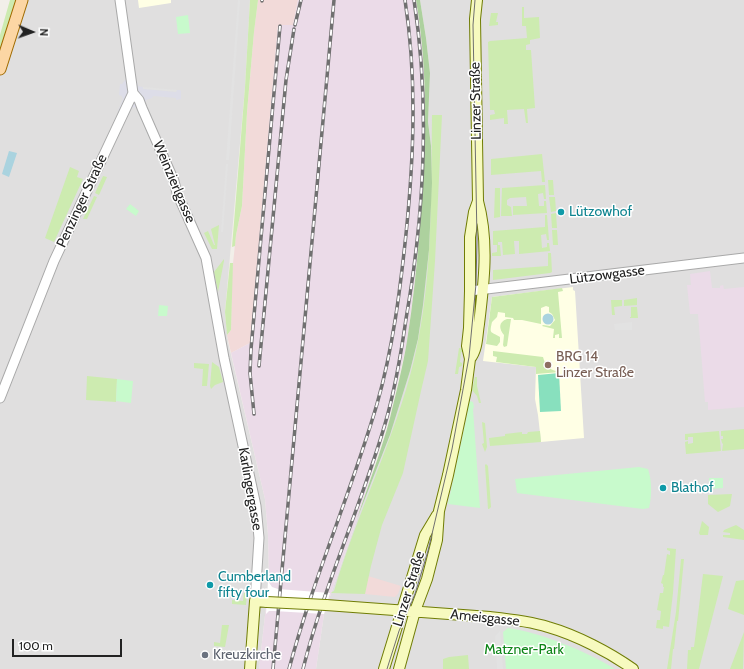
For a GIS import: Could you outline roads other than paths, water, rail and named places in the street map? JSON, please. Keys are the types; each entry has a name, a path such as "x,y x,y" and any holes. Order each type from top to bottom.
{"main road":[{"path":"0,69 22,0"},
{"name":"Linzer Straße","path":"470,359 474,354 477,340 484,289 484,239 478,201 475,19 477,0"},
{"name":"Linzer Straße","path":"399,669 415,612 427,579 437,540 439,511 457,435 470,359 467,346 469,328 470,237 474,212 478,201"},
{"name":"Linzer Straße","path":"384,669 425,535 439,511"},
{"name":"Ameisgasse","path":"256,601 490,616 510,619 548,627 607,653 633,669"},
{"name":"Karlingergasse","path":"250,669 256,601"}],"street":[{"path":"120,0 133,93"},
{"name":"Weinzierlgasse","path":"133,93 139,100 174,181 177,193 206,258 224,358"},
{"name":"Penzinger Straße","path":"0,398 54,261 133,93"},
{"name":"Lützowgasse","path":"470,291 744,258"},
{"name":"Karlingergasse","path":"224,358 256,506 259,538 256,601"}],"water":[{"path":"9,151 17,153 9,177 2,174"},
{"path":"546,314 550,314 552,315 552,323 546,324 543,321 543,317"}],"tram line":[{"path":"387,669 399,631 415,594 428,551 452,449 469,357 476,284 477,239 473,25 475,0"}],"railway":[{"path":"295,25 301,0"},
{"path":"273,669 334,0"},
{"path":"289,669 309,602 367,437 383,383 392,341 406,234 411,176 413,88 409,29 405,0"},
{"path":"303,669 321,607 365,485 389,411 402,345 417,240 423,160 422,79 414,0"},
{"path":"254,414 250,373 251,349 280,26"},
{"path":"259,366 286,80 294,29"}],"place":[{"name":"Lützowhof","path":"561,212"},
{"name":"BRG 14 Linzer Straße","path":"548,365"},
{"name":"Blathof","path":"663,488"},
{"name":"Cumberland fifty four","path":"210,585"},
{"name":"Kreuzkirche","path":"205,655"}],"park label":[{"name":"Matzner-Park","path":"524,650"}]}
